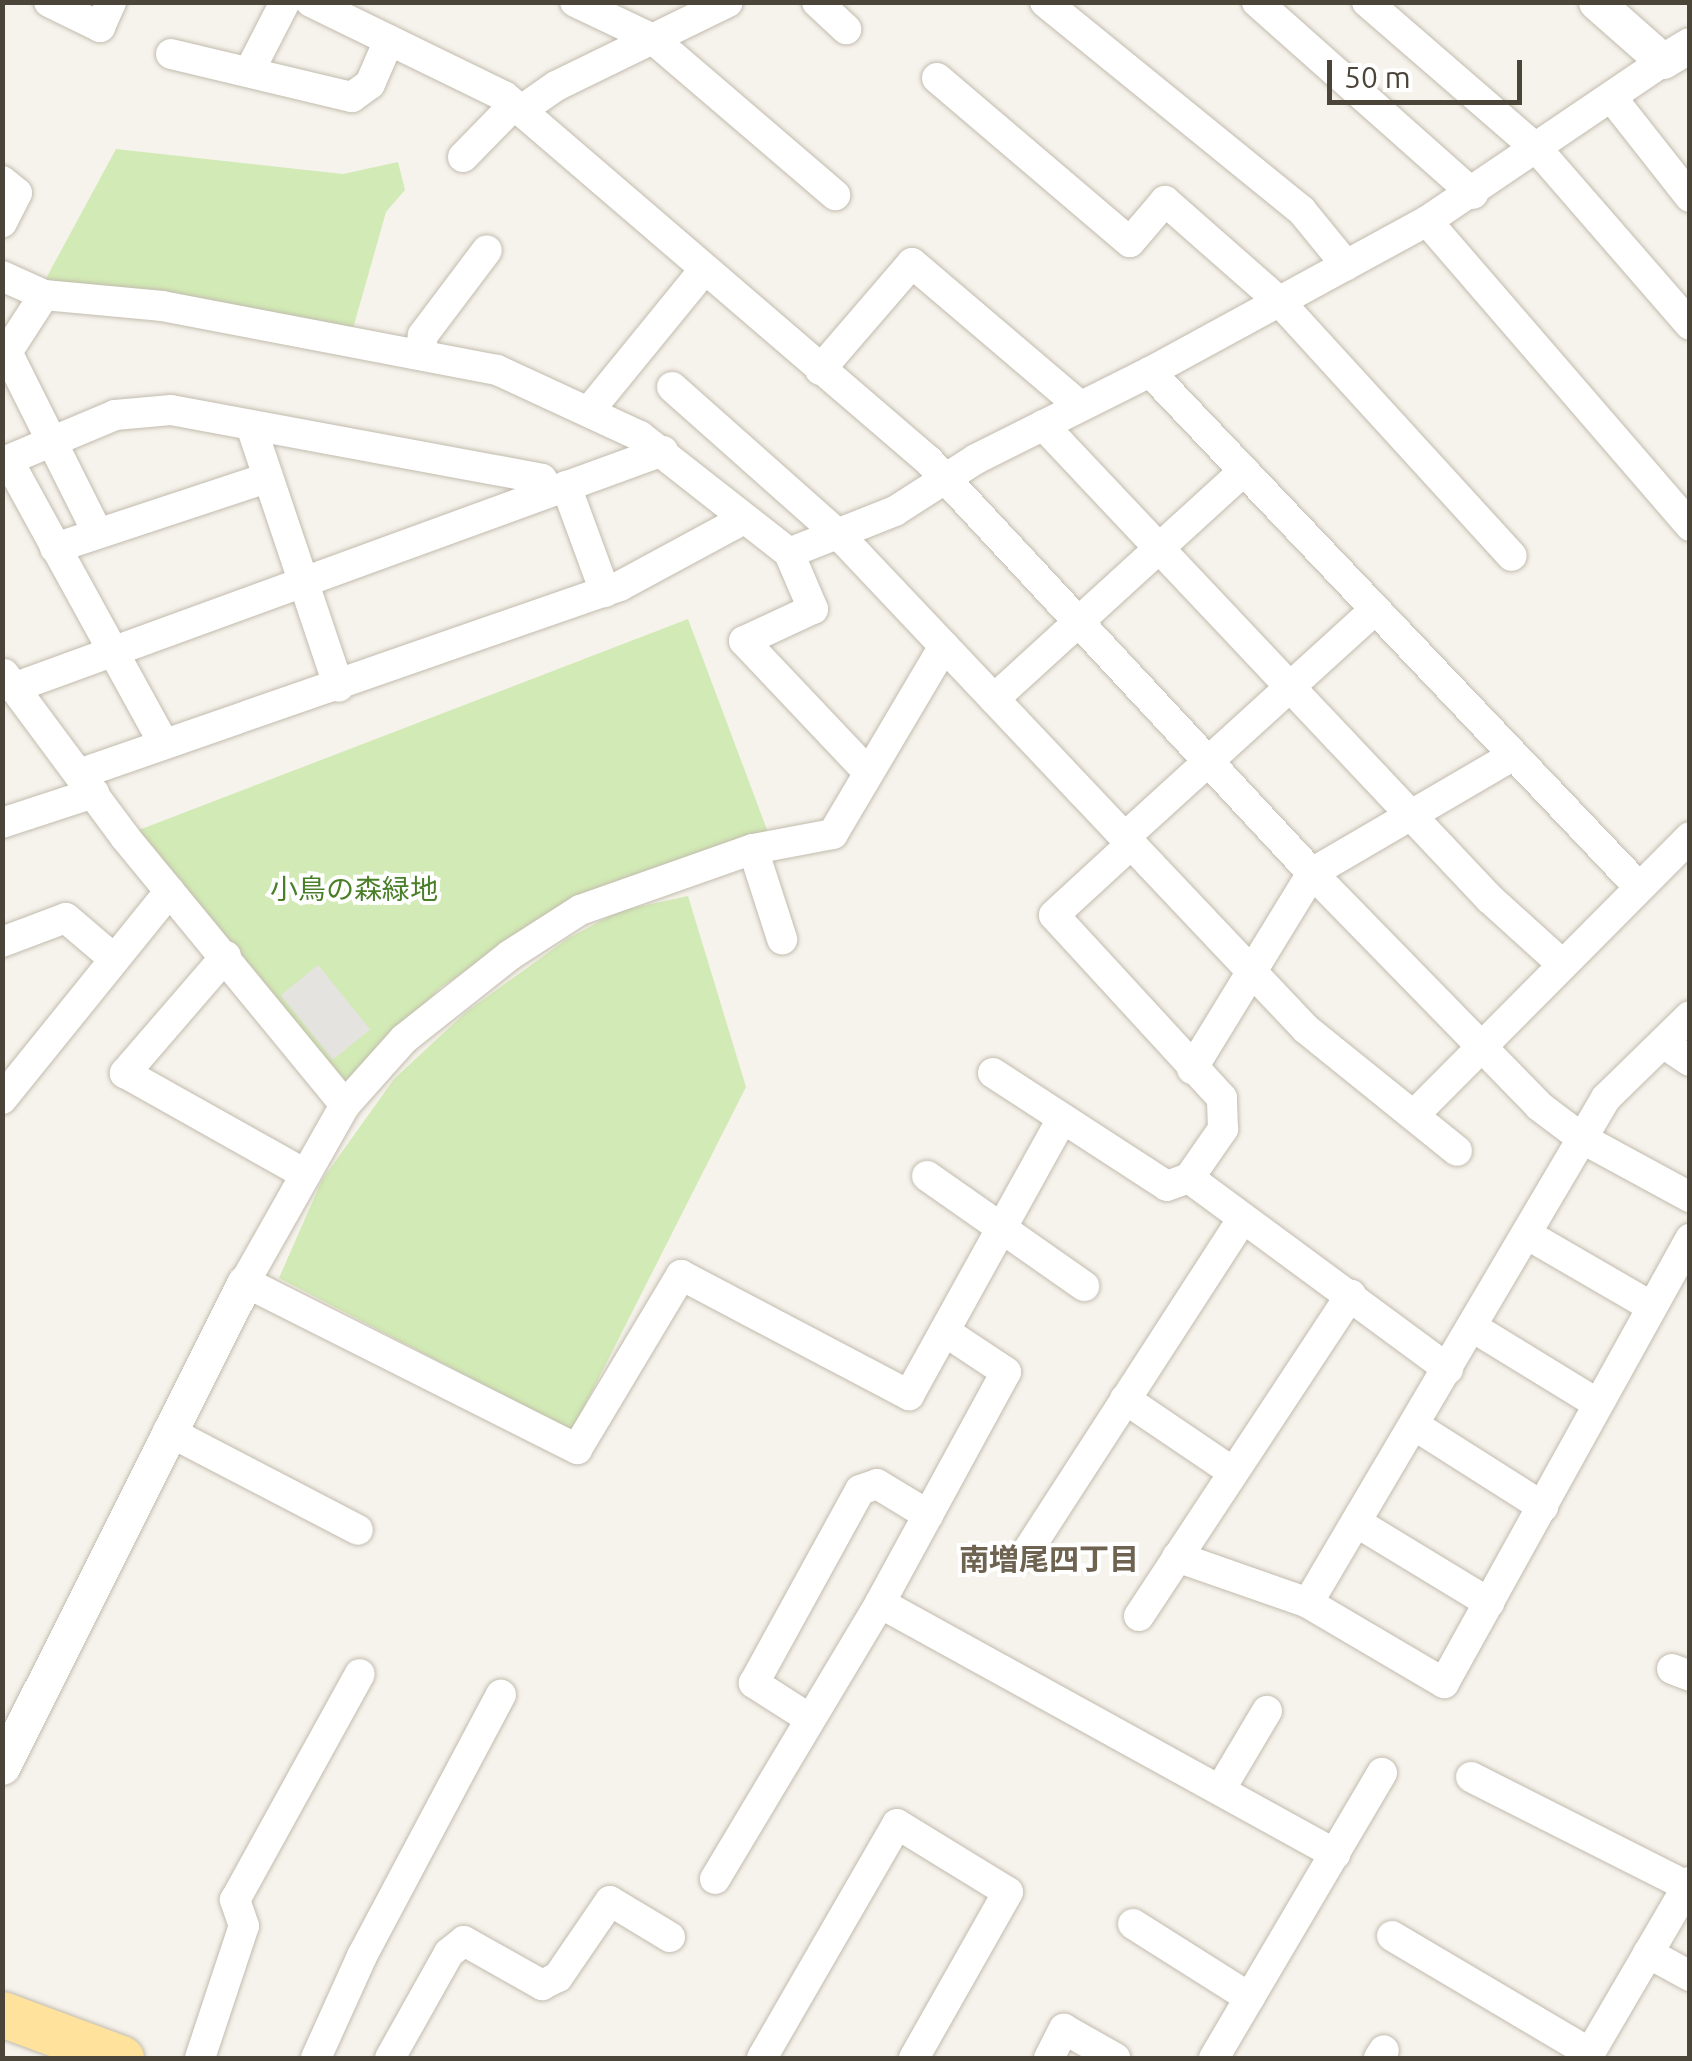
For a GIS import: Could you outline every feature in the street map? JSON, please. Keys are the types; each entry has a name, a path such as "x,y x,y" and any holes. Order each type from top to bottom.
{"main road":[{"path":"2,2014 120,2058"}],"street":[{"path":"49,2 100,27 111,2"},
{"path":"250,72 284,2"},
{"path":"311,2 517,108 930,461 942,479 1312,873 1481,1047 1583,1139 1690,1197"},
{"path":"576,2 653,39 834,195"},
{"path":"463,157 517,108 728,2"},
{"path":"816,2 846,29"},
{"path":"1045,2 1302,211 1346,265"},
{"path":"1258,2 1473,194"},
{"path":"1367,2 1539,151 1690,324"},
{"path":"788,553 841,537 1427,220 1539,151 1676,53 1596,2"},
{"path":"170,54 352,97 370,84 389,40"},
{"path":"936,78 1130,242 1165,201 1279,300 1512,556"},
{"path":"1612,98 1690,197"},
{"path":"2,182 17,192 2,222"},
{"path":"1427,220 1690,526"},
{"path":"420,354 422,335 488,250"},
{"path":"820,370 912,263 1080,406"},
{"path":"589,411 705,268"},
{"path":"2,276 44,295 162,306 497,370 589,411 663,451 788,553 812,609 744,641 867,772"},
{"path":"44,295 6,358 54,440 97,532"},
{"path":"1150,372 1639,886"},
{"path":"672,387 841,537 1306,1029 1457,1151"},
{"path":"164,744 108,650 8,460 115,415 170,410 542,479 556,489 605,592"},
{"path":"1043,425 1411,816 1562,964"},
{"path":"251,426 339,687"},
{"path":"345,1105 10,690 108,650 663,451"},
{"path":"994,698 1243,472"},
{"path":"54,548 267,478"},
{"path":"2,823 164,744 339,687 605,592 744,519"},
{"path":"993,1072 1151,1181 1166,1186 1189,1178 1228,1120 1222,1098 1054,915 1208,762 1375,610"},
{"path":"2,1768 245,1282 345,1105 404,1039 510,954 580,910 752,848 833,834 944,646"},
{"path":"1192,1069 1312,873 1512,756"},
{"path":"1414,1114 1690,837"},
{"path":"752,848 782,940"},
{"path":"2,1099 170,891"},
{"path":"2,942 66,918 114,960"},
{"path":"226,956 125,1072 304,1174"},
{"path":"1308,1603 1474,1328 1606,1098 1690,1016"},
{"path":"1662,1042 1690,1061"},
{"path":"245,1282 577,1449 681,1275 909,1395 1006,1229 1061,1121"},
{"path":"927,1176 1084,1286"},
{"path":"1189,1178 1448,1368"},
{"path":"1024,1556 1242,1220"},
{"path":"1528,1235 1652,1306"},
{"path":"1178,1557 1308,1603 1444,1683 1690,1239"},
{"path":"1139,1616 1351,1295"},
{"path":"1474,1328 1598,1404"},
{"path":"715,1878 880,1603 1006,1372 946,1333"},
{"path":"1125,1400 1233,1472"},
{"path":"1414,1425 1543,1508"},
{"path":"168,1431 358,1530"},
{"path":"810,1719 754,1683 860,1490 878,1484 928,1515"},
{"path":"1356,1522 1489,1603"},
{"path":"880,1603 1335,1854"},
{"path":"200,2058 244,1926 236,1900 360,1674"},
{"path":"316,2058 362,1956 501,1695"},
{"path":"1220,1790 1267,1712"},
{"path":"1214,2058 1382,1773"},
{"path":"1392,1936 1588,2056 1688,1884 1471,1777"},
{"path":"762,2058 897,1824 1008,1892 914,2058"},
{"path":"390,2058 449,1954 464,1941 542,1984 558,1977 610,1900 670,1938"},
{"path":"1133,1924 1250,1998"},
{"path":"1648,1953 1690,1976"},
{"path":"1048,2058 1064,2029 1115,2058"}],"green space":[{"path":"116,149 343,174 398,162 405,190 386,212 352,332 153,290 43,284"},
{"name":"小鳥の森緑地","path":"688,619 769,835 576,897 440,988 351,1081 336,1081 131,833"},
{"path":"688,896 746,1087 572,1431 279,1278 322,1180 394,1079 466,1012 567,939 619,911"}],"shaded area":[{"path":"318,965 370,1030 333,1060 281,995"}],"district":[{"name":"南増尾四丁目","path":"1049,1559"}]}
